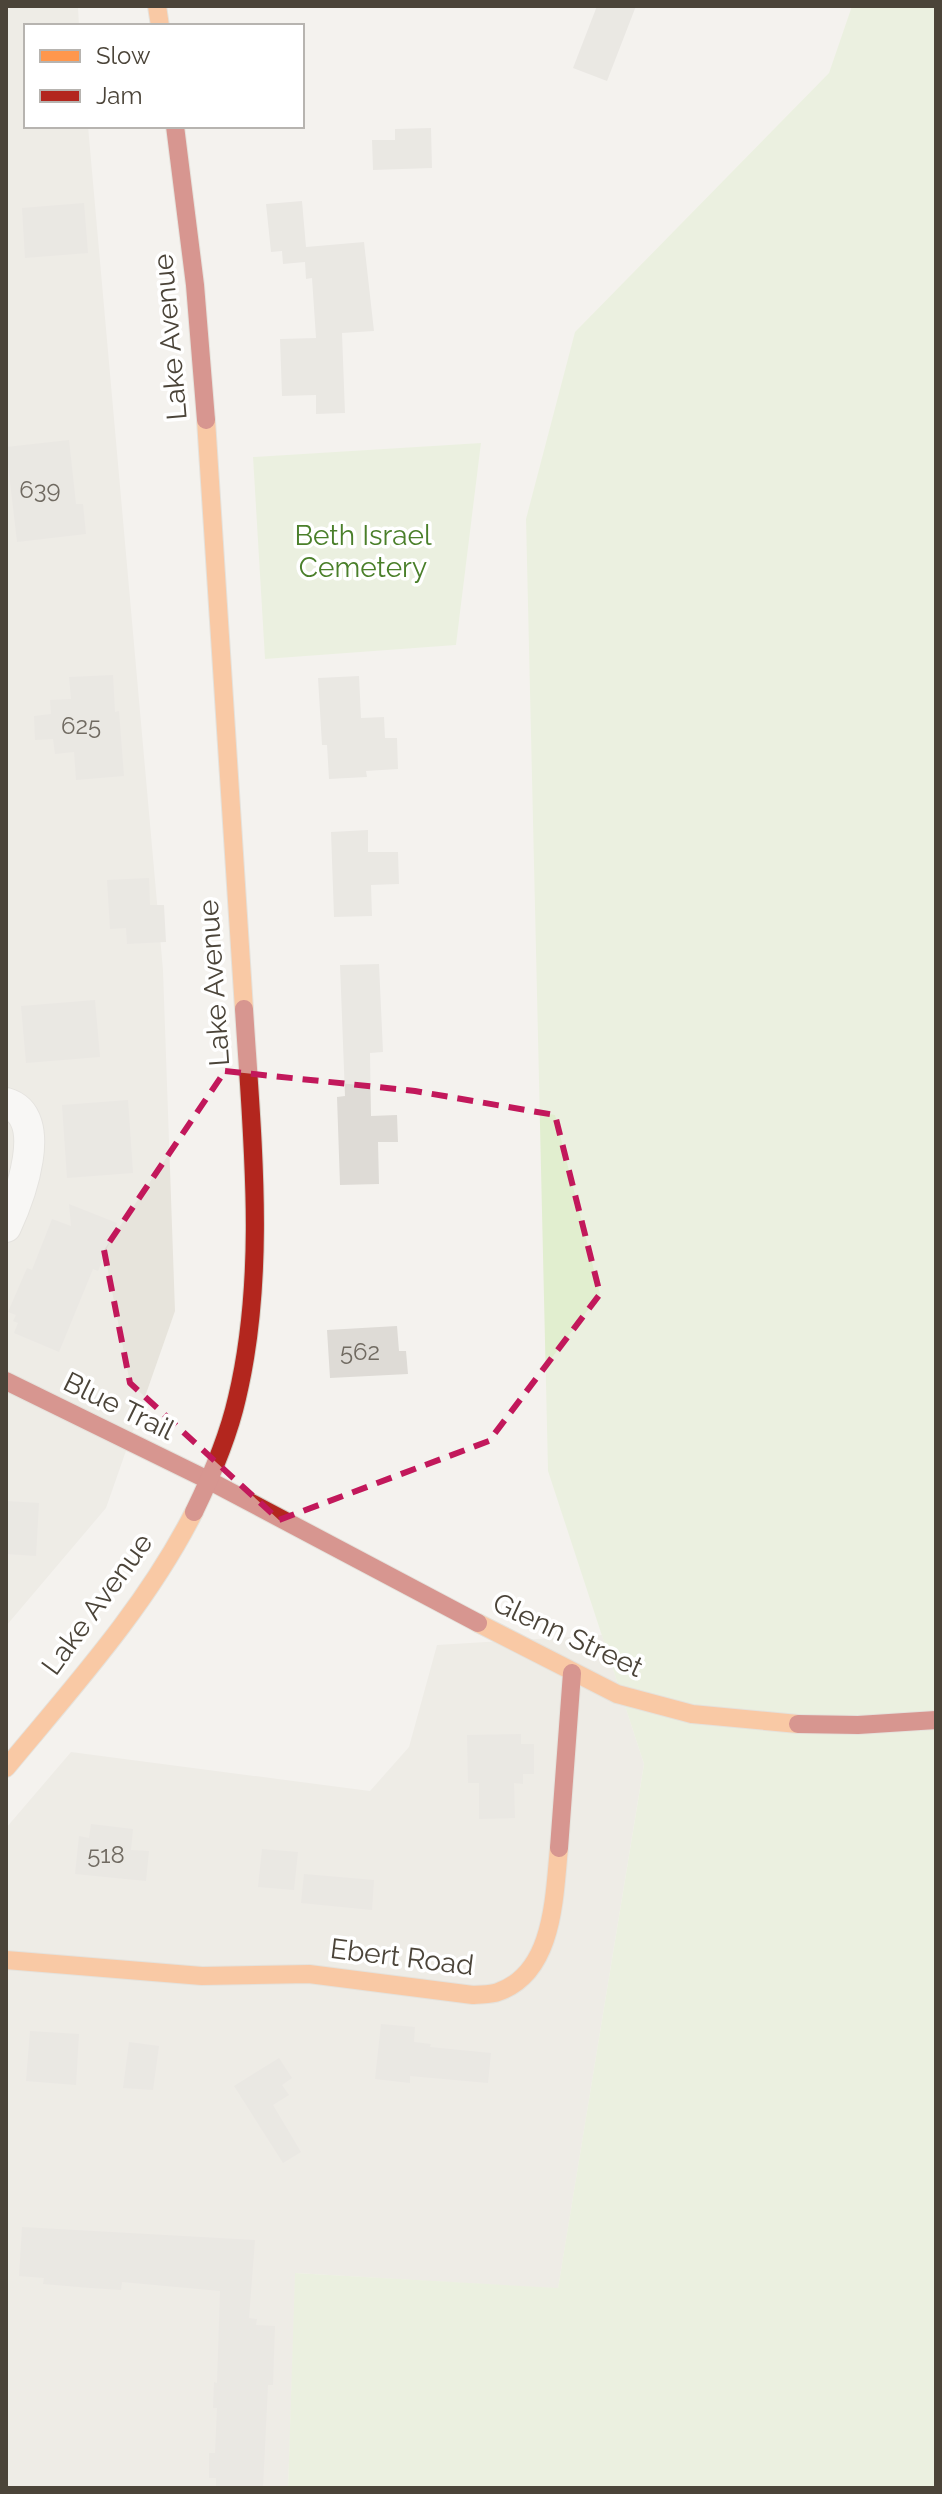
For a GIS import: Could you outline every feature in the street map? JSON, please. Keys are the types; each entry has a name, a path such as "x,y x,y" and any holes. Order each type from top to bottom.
{"street":[{"name":"Lake Avenue","path":"6,1768 114,1636 180,1538 226,1437 247,1342 254,1227 252,1139 203,380 175,128"},
{"path":"6,1103 20,1110 25,1118 28,1146 22,1190 6,1227"},
{"name":"Blue Trail","path":"6,1381 208,1480"},
{"name":"Glenn Street","path":"208,1480 572,1673 618,1694 715,1717 830,1726 936,1720"},
{"name":"Ebert Road","path":"6,1960 202,1976 309,1974 473,1995 497,1993 521,1980 535,1963 545,1939 553,1902 565,1786 572,1673"}],"highlighted area":[{"path":"225,1071 415,1091 555,1115 600,1294 489,1441 279,1520 130,1383 104,1250"}],"shaded area":[{"path":"6,6 78,6 79,24 24,24 24,128 88,128 163,970 175,1311 106,1508 6,1626"},
{"path":"602,1635 644,1764 558,2289 296,2273 288,2488 6,2488 6,1828 71,1752 370,1791 409,1747 437,1645"}],"green space":[{"path":"852,6 936,6 936,2488 288,2488 295,2273 558,2288 644,1764 548,1471 526,519 575,332 829,73"},
{"name":"Beth Israel Cemetery","path":"481,443 456,645 265,659 253,457"}],"building":[{"path":"597,6 636,6 607,81 573,68"},
{"path":"431,128 432,168 373,170 372,140 395,140 395,129"},
{"path":"302,201 306,247 364,242 374,331 342,333 345,413 316,414 316,395 282,396 280,339 316,338 312,278 306,279 305,262 283,264 282,251 271,252 266,204"},
{"path":"84,203 88,253 25,258 22,208"},
{"path":"69,440 76,504 83,504 86,534 17,542 6,447"},
{"path":"113,675 124,776 76,780 74,752 55,754 53,739 35,740 34,716 51,714 50,700 71,699 69,677"},
{"path":"359,676 361,718 384,717 385,738 397,738 398,769 366,771 367,777 329,779 327,745 322,745 318,678"},
{"path":"368,830 368,852 398,852 399,884 371,885 372,916 334,917 331,832"},
{"path":"149,878 150,905 164,905 166,942 127,944 126,928 110,929 107,880"},
{"path":"379,964 383,1052 370,1053 371,1116 397,1115 398,1142 378,1142 379,1184 340,1185 337,1097 345,1096 340,965"},
{"path":"95,1000 100,1057 26,1063 21,1006"},
{"path":"128,1100 133,1173 67,1178 62,1105"},
{"path":"69,1204 117,1223 98,1271 93,1269 59,1352 14,1333 18,1323 13,1321 16,1315 8,1312 27,1268 32,1270 52,1219 71,1226"},
{"path":"397,1326 399,1351 406,1351 408,1374 330,1378 327,1330"},
{"path":"6,1501 39,1503 36,1556 6,1554"},
{"path":"521,1734 521,1744 534,1744 534,1774 523,1774 523,1784 514,1783 515,1818 479,1819 479,1783 468,1783 467,1735"},
{"path":"91,1824 133,1829 131,1850 149,1851 146,1881 75,1874 79,1836 89,1838"},
{"path":"262,1849 298,1852 294,1890 258,1887"},
{"path":"304,1874 374,1880 372,1910 301,1903"},
{"path":"381,2024 415,2027 414,2042 431,2044 430,2047 491,2053 488,2083 410,2076 410,2083 375,2079"},
{"path":"30,2031 79,2034 76,2085 26,2081"},
{"path":"129,2042 159,2046 153,2090 123,2088"},
{"path":"279,2058 292,2078 282,2085 289,2095 273,2105 301,2152 283,2163 234,2086"},
{"path":"22,2227 255,2240 249,2318 257,2319 256,2325 275,2326 273,2385 268,2385 263,2488 216,2488 216,2478 209,2478 209,2453 215,2453 217,2408 213,2408 214,2382 217,2383 220,2291 122,2282 121,2290 43,2284 44,2278 19,2276"}],"traffic: slow":[{"path":"157,6 160,24"},
{"path":"206,420 244,1009"},
{"path":"6,1768 131,1613 154,1581 194,1512"},
{"path":"478,1623 617,1694 692,1714 798,1724"},
{"path":"6,1960 202,1976 309,1974 473,1995 492,1994 516,1982 541,1951 552,1910 559,1848"}],"traffic: jam":[{"path":"175,128 195,285 206,420"},
{"path":"194,1512 219,1456 233,1413 252,1302 255,1204 244,1009"},
{"path":"6,1381 208,1480 478,1623"},
{"path":"559,1848 572,1673"},
{"path":"798,1724 858,1725 936,1720"}]}
